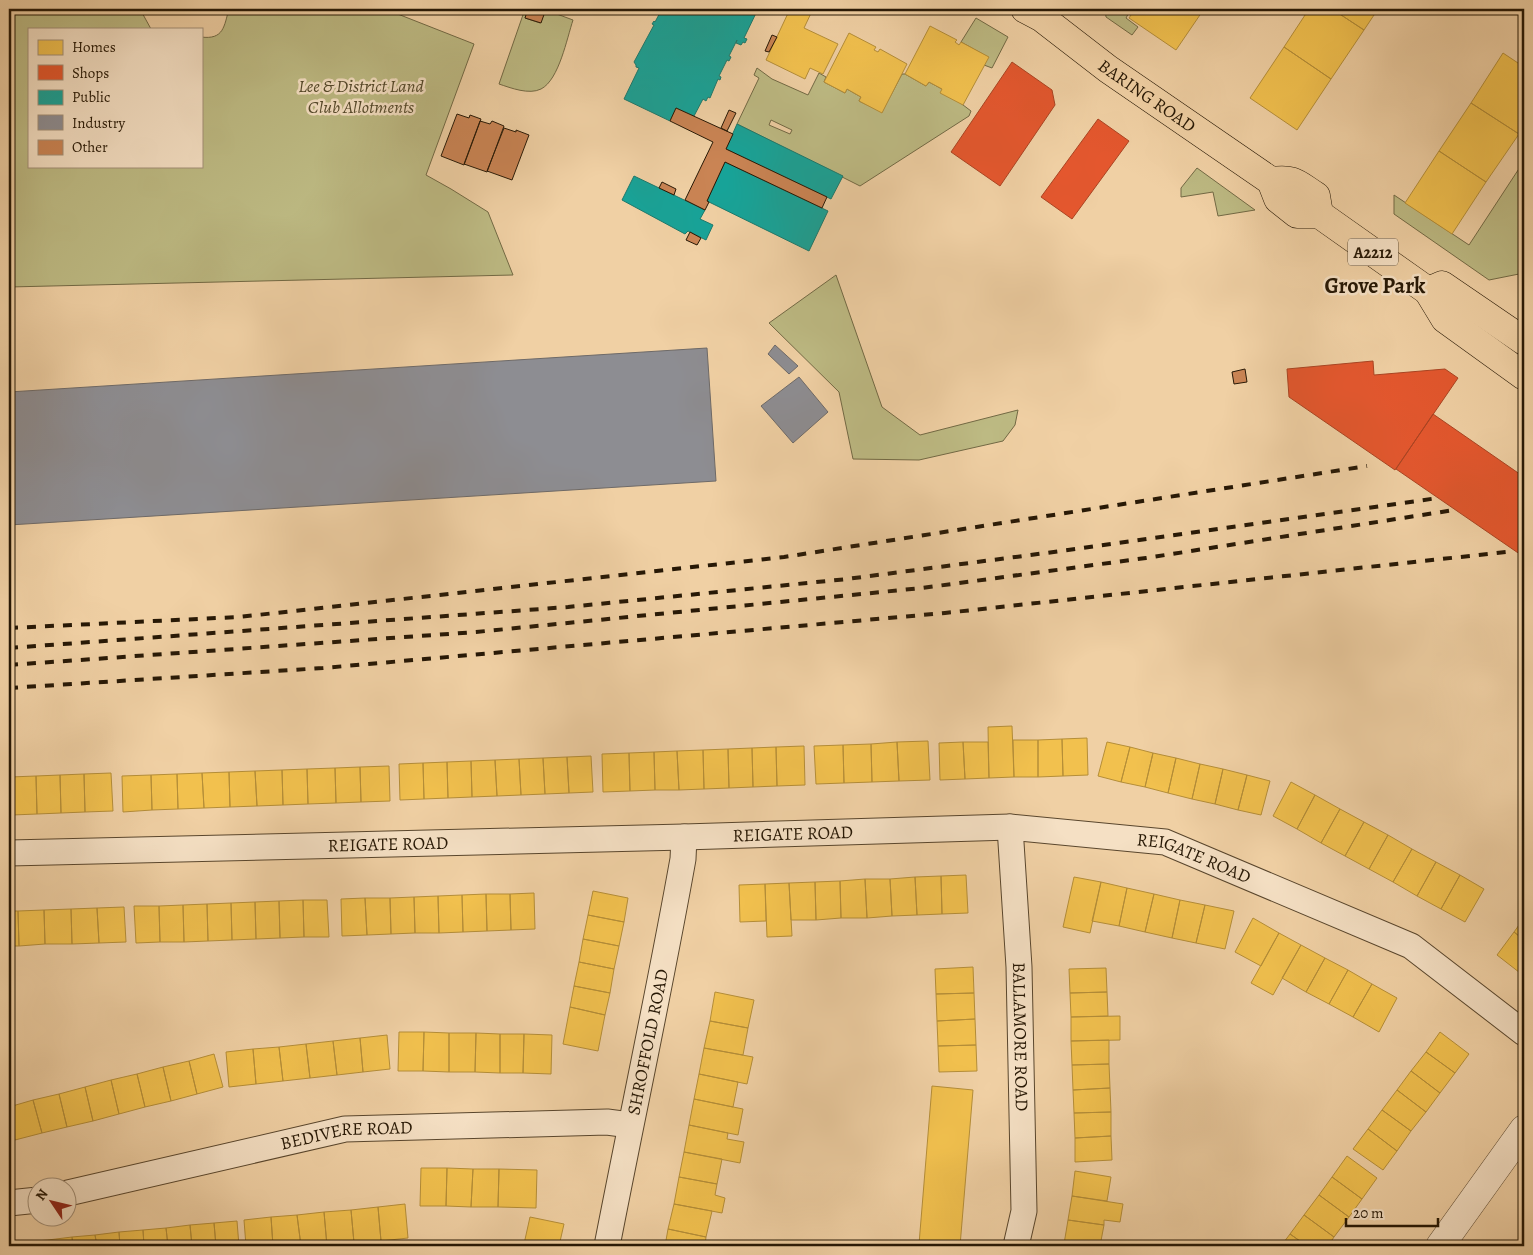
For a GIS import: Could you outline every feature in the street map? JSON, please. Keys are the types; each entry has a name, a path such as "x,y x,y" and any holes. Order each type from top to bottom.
{"main road":[{"name":"BARING ROAD","path":"1039,12 1124,80 1271,181 1290,179 1316,196 1308,214 1428,291 1445,319 1519,373"},
{"path":"1428,291 1442,285 1524,341"}],"street":[{"name":"REIGATE ROAD","path":"9,853 684,837 1010,827 1165,842 1411,946 1524,1033"},
{"name":"BALLAMORE ROAD","path":"1010,827 1019,967 1024,1211 1016,1246"},
{"name":"SHROFFOLD ROAD","path":"607,1246 660,984 683,859 684,837"},
{"name":"BEDIVERE ROAD","path":"78,1191 345,1128 607,1122 630,1125"},
{"path":"1440,1246 1524,1129"},
{"path":"9,1203 28,1201"}],"green space":[{"name":"Lee & District Land Club Allotments","path":"9,9 140,9 150,28 28,28 28,168 202,168 202,37 219,34 224,26 229,9 385,9 474,44 426,175 488,212 513,275 9,287"},
{"path":"525,9 528,9 525,18 540,23 546,10 573,20 562,58 553,77 541,89 536,91 520,90 499,84"},
{"path":"1105,9 1131,9 1126,18 1138,27 1132,35 1106,17"},
{"path":"976,18 1008,37 992,68 984,65 988,57 961,42"},
{"path":"757,68 772,79 808,95 819,73 826,77 824,82 845,93 847,89 861,97 859,101 882,112 902,74 905,74 926,86 929,82 942,89 971,111 969,116 860,186 737,124 759,78 754,75","holes":["771,120 792,130 790,134 769,125"]},
{"path":"1524,161 1524,273 1489,280 1394,214 1394,195 1469,245"},
{"path":"1197,168 1255,210 1218,216 1213,192 1181,197 1181,188"},
{"path":"836,275 882,407 920,435 1018,410 1015,425 1003,441 919,460 853,459 839,392 769,323"}],"building: Homes":[{"path":"790,9 813,9 804,28 838,44 823,74 810,68 805,79 766,60"},
{"path":"1135,9 1204,9 1176,50 1129,18"},
{"path":"1309,9 1332,9 1364,30 1331,79 1284,47"},
{"path":"1332,9 1378,9 1364,30"},
{"path":"930,26 957,40 955,42 959,45 961,42 989,57 963,105 940,93 942,89 929,82 926,86 905,74"},
{"path":"849,33 876,47 874,50 878,52 880,49 907,64 882,113 859,101 861,97 847,89 845,93 824,82"},
{"path":"1284,47 1331,79 1297,130 1250,98"},
{"path":"1503,53 1524,67 1524,125 1519,134 1471,103"},
{"path":"1471,103 1519,134 1486,182 1439,151"},
{"path":"1439,151 1486,182 1452,234 1405,203"},
{"path":"1012,726 1014,777 989,778 988,727"},
{"path":"1087,738 1088,775 1063,776 1062,739"},
{"path":"1062,739 1063,776 1038,777 1038,740"},
{"path":"1013,740 1038,740 1038,777 1014,777"},
{"path":"928,741 930,780 899,781 897,742"},
{"path":"897,742 899,781 872,782 871,744"},
{"path":"963,742 988,742 989,778 965,779"},
{"path":"963,742 965,779 940,780 939,743"},
{"path":"1107,742 1130,747 1121,782 1098,776"},
{"path":"871,744 872,782 844,783 843,745"},
{"path":"843,745 844,783 816,784 814,746"},
{"path":"804,746 805,785 777,786 776,747"},
{"path":"776,747 777,786 753,787 752,748"},
{"path":"1130,747 1153,753 1145,787 1121,782"},
{"path":"752,748 753,787 729,788 728,749"},
{"path":"728,749 729,788 704,789 703,750"},
{"path":"703,750 704,789 679,790 677,751"},
{"path":"677,751 679,790 655,790 654,752"},
{"path":"654,752 655,790 630,791 629,753"},
{"path":"629,753 630,791 603,792 602,754"},
{"path":"1153,753 1176,758 1168,793 1145,787"},
{"path":"591,756 593,792 569,793 567,757"},
{"path":"567,757 569,793 545,794 543,758"},
{"path":"543,758 545,794 521,795 519,759"},
{"path":"1176,758 1200,764 1192,799 1168,793"},
{"path":"519,759 521,795 497,796 495,760"},
{"path":"495,760 497,796 472,797 471,761"},
{"path":"471,761 472,797 448,798 447,762"},
{"path":"447,762 448,798 424,799 423,763"},
{"path":"423,763 424,799 400,800 399,764"},
{"path":"1200,764 1223,769 1215,804 1192,799"},
{"path":"389,766 390,801 361,802 360,767"},
{"path":"360,767 361,802 336,803 335,768"},
{"path":"335,768 336,803 308,804 307,769"},
{"path":"307,769 308,804 283,805 282,770"},
{"path":"1223,769 1247,775 1238,810 1215,804"},
{"path":"282,770 283,805 257,806 255,771"},
{"path":"255,771 257,806 230,807 229,772"},
{"path":"229,772 230,807 204,808 202,773"},
{"path":"111,773 113,811 85,812 84,774"},
{"path":"202,773 204,808 178,809 177,774"},
{"path":"84,774 85,812 61,813 60,775"},
{"path":"177,774 178,809 152,810 151,775"},
{"path":"60,775 61,813 37,814 36,776"},
{"path":"151,775 152,810 123,812 122,776"},
{"path":"1247,775 1270,781 1261,815 1238,810"},
{"path":"36,776 37,814 12,815 10,777"},
{"path":"10,777 12,815 9,815"},
{"path":"1291,782 1315,795 1297,829 1273,816"},
{"path":"1315,795 1340,809 1321,843 1297,829"},
{"path":"1340,809 1364,822 1345,856 1321,843"},
{"path":"1364,822 1388,835 1369,869 1345,856"},
{"path":"1388,835 1412,849 1393,882 1369,869"},
{"path":"1412,849 1436,862 1417,896 1393,882"},
{"path":"1436,862 1460,875 1441,909 1417,896"},
{"path":"966,875 968,913 942,914 941,876"},
{"path":"1460,875 1484,889 1465,922 1441,909"},
{"path":"941,876 942,914 917,915 915,877"},
{"path":"915,877 917,915 892,916 890,879"},
{"path":"1074,877 1101,882 1090,933 1063,927"},
{"path":"865,879 867,918 841,918 840,881"},
{"path":"865,879 890,879 892,916 867,918"},
{"path":"840,881 841,918 816,920 815,882"},
{"path":"815,882 816,920 791,920 789,883"},
{"path":"1101,882 1127,888 1119,926 1092,921"},
{"path":"789,883 792,936 767,937 765,884"},
{"path":"765,884 766,921 740,922 739,885"},
{"path":"1127,888 1154,894 1145,932 1119,926"},
{"path":"593,891 628,898 624,922 588,915"},
{"path":"534,893 535,929 511,930 510,894"},
{"path":"486,894 510,894 511,930 487,931"},
{"path":"486,894 487,931 463,932 462,895"},
{"path":"1154,894 1180,900 1172,938 1145,932"},
{"path":"462,895 463,932 439,933 438,896"},
{"path":"438,896 439,933 415,933 414,897"},
{"path":"414,897 415,933 391,934 390,898"},
{"path":"365,898 390,898 391,934 367,935"},
{"path":"365,898 367,935 342,936 341,899"},
{"path":"303,900 327,900 329,937 304,937"},
{"path":"303,900 304,937 280,938 279,901"},
{"path":"1180,900 1205,905 1196,943 1172,938"},
{"path":"279,901 280,938 256,939 255,902"},
{"path":"255,902 256,939 232,940 231,903"},
{"path":"231,903 232,940 208,941 207,904"},
{"path":"207,904 208,941 184,942 183,905"},
{"path":"183,905 184,942 160,942 159,906"},
{"path":"1205,905 1234,911 1225,949 1196,943"},
{"path":"134,906 159,906 160,942 136,943"},
{"path":"124,907 126,942 99,943 97,908"},
{"path":"97,908 99,943 72,944 71,909"},
{"path":"71,909 72,944 45,944 44,910"},
{"path":"44,910 45,944 19,946 18,911"},
{"path":"9,911 18,911 19,946 9,946"},
{"path":"588,915 624,922 619,946 583,939"},
{"path":"1253,918 1279,933 1261,966 1235,952"},
{"path":"1524,918 1524,940 1514,932"},
{"path":"1514,932 1524,940 1524,976 1497,955"},
{"path":"1279,933 1301,945 1273,995 1251,983"},
{"path":"583,939 619,946 614,969 579,962"},
{"path":"1301,945 1325,958 1306,992 1282,978"},
{"path":"1325,958 1348,970 1329,1004 1306,992"},
{"path":"579,962 614,969 610,993 574,986"},
{"path":"973,967 974,993 936,994 935,969"},
{"path":"1106,968 1107,992 1070,993 1069,969"},
{"path":"1348,970 1372,984 1353,1017 1329,1004"},
{"path":"1372,984 1397,998 1379,1032 1353,1017"},
{"path":"574,986 610,993 605,1015 570,1007"},
{"path":"715,992 754,1000 748,1028 710,1021"},
{"path":"1107,992 1108,1016 1071,1017 1070,993"},
{"path":"974,993 975,1019 937,1021 936,994"},
{"path":"570,1007 605,1015 598,1051 563,1044"},
{"path":"1120,1016 1120,1040 1071,1041 1071,1017"},
{"path":"975,1019 976,1045 938,1046 937,1021"},
{"path":"710,1021 748,1028 743,1055 704,1048"},
{"path":"399,1032 424,1032 423,1071 398,1071"},
{"path":"424,1032 449,1033 449,1072 423,1071"},
{"path":"1440,1032 1469,1054 1455,1073 1426,1052"},
{"path":"449,1033 476,1033 475,1072 449,1072"},
{"path":"476,1033 500,1034 500,1073 475,1072"},
{"path":"500,1034 524,1034 523,1073 500,1073"},
{"path":"524,1034 552,1035 551,1074 523,1073"},
{"path":"387,1035 390,1069 363,1072 360,1038"},
{"path":"360,1038 363,1072 337,1075 333,1041"},
{"path":"1109,1040 1109,1064 1072,1065 1071,1041"},
{"path":"333,1041 337,1075 310,1078 306,1044"},
{"path":"306,1044 310,1078 283,1081 279,1047"},
{"path":"976,1045 977,1071 939,1072 938,1046"},
{"path":"279,1047 283,1081 256,1084 253,1049"},
{"path":"704,1048 753,1057 747,1084 699,1074"},
{"path":"253,1049 256,1084 229,1087 226,1052"},
{"path":"1426,1052 1455,1073 1440,1093 1411,1071"},
{"path":"214,1054 223,1087 197,1094 189,1061"},
{"path":"189,1061 197,1094 171,1101 163,1067"},
{"path":"1109,1064 1110,1088 1073,1090 1072,1065"},
{"path":"163,1067 171,1101 145,1107 137,1074"},
{"path":"1411,1071 1440,1093 1426,1112 1397,1090"},
{"path":"137,1074 145,1107 119,1114 111,1080"},
{"path":"699,1074 738,1082 733,1107 694,1099"},
{"path":"111,1080 119,1114 93,1121 85,1087"},
{"path":"932,1086 973,1090 960,1246 919,1244"},
{"path":"85,1087 93,1121 67,1127 59,1094"},
{"path":"1110,1088 1111,1112 1074,1113 1073,1090"},
{"path":"1397,1090 1426,1112 1411,1131 1382,1110"},
{"path":"59,1094 67,1127 42,1133 33,1100"},
{"path":"694,1099 743,1109 738,1135 689,1125"},
{"path":"33,1100 42,1133 15,1140 9,1107"},
{"path":"1382,1110 1411,1131 1397,1151 1368,1129"},
{"path":"1111,1112 1111,1136 1075,1138 1074,1113"},
{"path":"689,1125 728,1133 727,1139 744,1142 740,1163 684,1152"},
{"path":"1368,1129 1397,1151 1383,1170 1353,1149"},
{"path":"1111,1136 1112,1160 1075,1162 1075,1138"},
{"path":"684,1152 722,1159 717,1184 679,1177"},
{"path":"1347,1156 1377,1178 1362,1199 1332,1177"},
{"path":"421,1168 447,1168 446,1206 420,1206"},
{"path":"447,1168 473,1169 471,1207 446,1206"},
{"path":"473,1169 499,1169 498,1207 471,1207"},
{"path":"499,1169 537,1170 536,1208 498,1207"},
{"path":"1075,1171 1111,1177 1107,1201 1072,1196"},
{"path":"679,1177 717,1184 715,1195 725,1198 722,1213 674,1204"},
{"path":"1332,1177 1362,1199 1349,1217 1319,1195"},
{"path":"1319,1195 1349,1217 1334,1237 1304,1215"},
{"path":"1072,1196 1123,1204 1120,1222 1104,1220 1104,1225 1068,1220"},
{"path":"405,1204 408,1238 381,1241 378,1207"},
{"path":"674,1204 712,1211 706,1237 668,1229"},
{"path":"378,1207 381,1241 354,1243 351,1210"},
{"path":"351,1210 354,1243 327,1246 324,1212"},
{"path":"324,1212 327,1246 301,1246 297,1215"},
{"path":"297,1215 301,1246 273,1246 271,1217"},
{"path":"1304,1215 1334,1237 1328,1246 1307,1246 1290,1234"},
{"path":"271,1217 273,1246 246,1246 244,1220"},
{"path":"530,1217 564,1224 559,1246 524,1244"},
{"path":"1068,1220 1104,1225 1100,1246 1064,1244"},
{"path":"237,1221 239,1246 216,1246 214,1223"},
{"path":"214,1223 216,1246 192,1246 190,1225"},
{"path":"190,1225 192,1246 168,1246 166,1228"},
{"path":"166,1228 168,1246 144,1246 143,1230"},
{"path":"668,1229 706,1237 705,1246 665,1246"},
{"path":"143,1230 144,1246 120,1246 119,1232"},
{"path":"119,1232 120,1246 97,1246 95,1235"},
{"path":"1290,1234 1307,1246 1281,1246"},
{"path":"95,1235 97,1246 73,1246 72,1237"},
{"path":"72,1237 73,1246 49,1246 48,1240"},
{"path":"48,1240 49,1246 25,1246 24,1242"},
{"path":"24,1242 25,1246 9,1246 9,1243"}],"building: Shops":[{"path":"1012,62 1052,90 1055,105 1000,186 951,152"},
{"path":"1098,119 1129,141 1072,219 1041,197"},
{"path":"1373,361 1374,375 1445,369 1458,378 1395,470 1289,397 1287,369"},
{"path":"1433,414 1524,477 1524,557 1396,469"}],"building: Public":[{"path":"662,9 758,9 744,38 747,39 745,43 743,42 741,45 736,43 737,40 729,56 731,57 729,61 727,60 719,76 721,77 720,80 718,79 710,98 708,97 706,101 703,99 694,116 676,108 670,121 624,99 639,68 636,67 634,62 654,25 652,24"},
{"path":"737,124 843,176 831,199 726,149"},
{"path":"725,162 828,211 809,251 707,201"},
{"path":"634,176 705,210 700,219 713,225 706,240 688,231 685,234 622,200"}],"building: Industry":[{"path":"775,345 798,366 789,374 768,354"},
{"path":"707,348 716,481 9,525 9,392"},
{"path":"799,377 828,412 793,443 761,406"}],"building: Other":[{"path":"528,9 546,9 541,23 525,18"},
{"path":"772,35 777,37 769,52 765,51"},
{"path":"676,108 733,134 726,149 827,197 822,208 725,162 707,201 709,202 705,210 685,200 713,142 670,121"},
{"path":"729,110 736,113 727,131 721,128"},
{"path":"457,114 469,118 470,115 481,119 464,165 441,156"},
{"path":"480,121 490,124 492,121 504,126 487,172 464,164"},
{"path":"504,128 529,135 512,180 487,171"},
{"path":"662,182 676,189 674,195 659,188"},
{"path":"690,232 701,238 697,245 686,240"},
{"path":"1245,369 1247,382 1234,384 1232,372"}],"railway":[{"path":"9,628 239,617 784,557 1367,466"},
{"path":"9,648 568,607 847,579 1438,498"},
{"path":"9,665 476,632 922,588 1146,558 1454,510"},
{"path":"9,688 323,668 945,613 1506,552"}],"district":[{"name":"Grove Park","path":"1375,285"}]}
